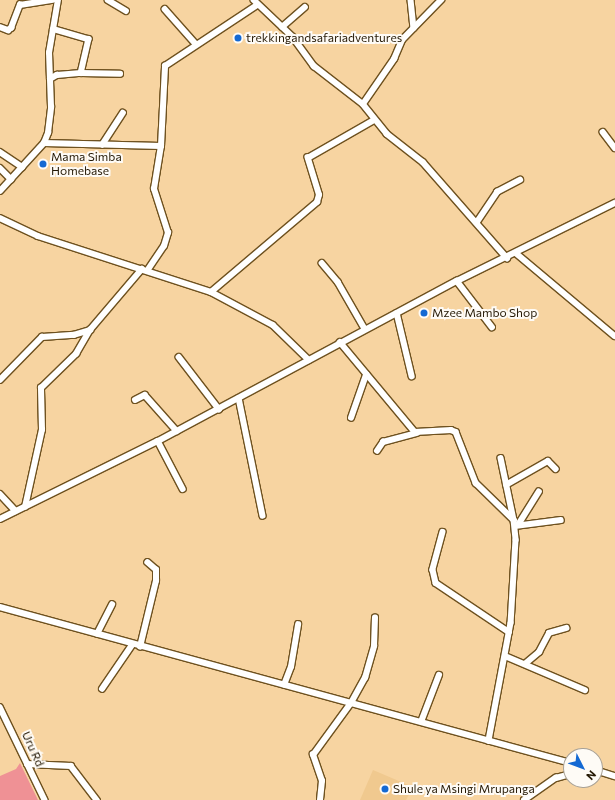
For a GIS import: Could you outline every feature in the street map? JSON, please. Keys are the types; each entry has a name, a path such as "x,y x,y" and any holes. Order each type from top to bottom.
{"street":[{"path":"0,27 8,30 11,28 20,3 53,0"},
{"path":"0,191 44,143 50,125 50,79 53,29 58,0"},
{"path":"108,0 126,11"},
{"path":"411,0 414,28"},
{"path":"363,104 394,59 402,40 441,0"},
{"path":"25,507 42,430 41,388 76,354 90,330 145,270 164,246 168,232 154,196 161,146 165,66 256,3 282,27 314,66 363,104 374,120 423,162 507,258"},
{"path":"282,27 304,7"},
{"path":"165,9 196,44"},
{"path":"53,29 89,39 81,73"},
{"path":"50,79 57,75 81,73 120,74"},
{"path":"102,145 123,113"},
{"path":"211,292 317,202 319,195 308,158 374,120"},
{"path":"603,132 615,148"},
{"path":"44,143 161,146"},
{"path":"0,152 22,167"},
{"path":"0,168 11,179"},
{"path":"477,222 497,192 520,180"},
{"path":"0,519 158,441 397,312 615,203"},
{"path":"0,218 38,236 211,292 273,325 309,360"},
{"path":"516,253 615,336"},
{"path":"322,263 338,282 365,329"},
{"path":"457,282 492,327"},
{"path":"397,312 412,376"},
{"path":"0,380 42,337 74,335 90,330"},
{"path":"340,342 366,375 417,433"},
{"path":"178,357 218,408"},
{"path":"351,418 366,375"},
{"path":"135,400 145,395 177,431"},
{"path":"239,398 263,516"},
{"path":"377,451 382,442 417,433 454,431 476,483 516,524"},
{"path":"158,441 183,489"},
{"path":"489,741 509,632 514,583 516,524 500,458"},
{"path":"506,485 548,461 556,470"},
{"path":"516,524 539,492"},
{"path":"0,494 16,511"},
{"path":"516,524 561,520"},
{"path":"443,532 434,570 436,583 509,632"},
{"path":"140,647 157,574 148,563"},
{"path":"97,634 112,605"},
{"path":"0,606 132,645 284,684 563,761"},
{"path":"320,800 322,782 313,754 352,703 370,661 375,618"},
{"path":"284,684 291,667 298,626"},
{"path":"526,663 539,652 549,633 566,628"},
{"path":"102,689 132,645"},
{"path":"505,656 526,663 585,690"},
{"path":"421,722 439,675"},
{"name":"Uru Rd","path":"0,707 45,800"},
{"path":"27,764 71,766 97,800"},
{"path":"603,773 615,776"},
{"path":"524,800 556,778 563,776"}],"shaded area":[{"path":"20,763 38,800 0,800 0,776 16,769"},
{"path":"373,770 413,787 406,800 360,800"}],"place":[{"name":"trekkingandsafariadventures","path":"238,38"},
{"name":"Mama Simba Homebase","path":"43,164"},
{"name":"Mzee Mambo Shop","path":"424,313"},
{"name":"Shule ya Msingi Mrupanga","path":"385,789"}]}
